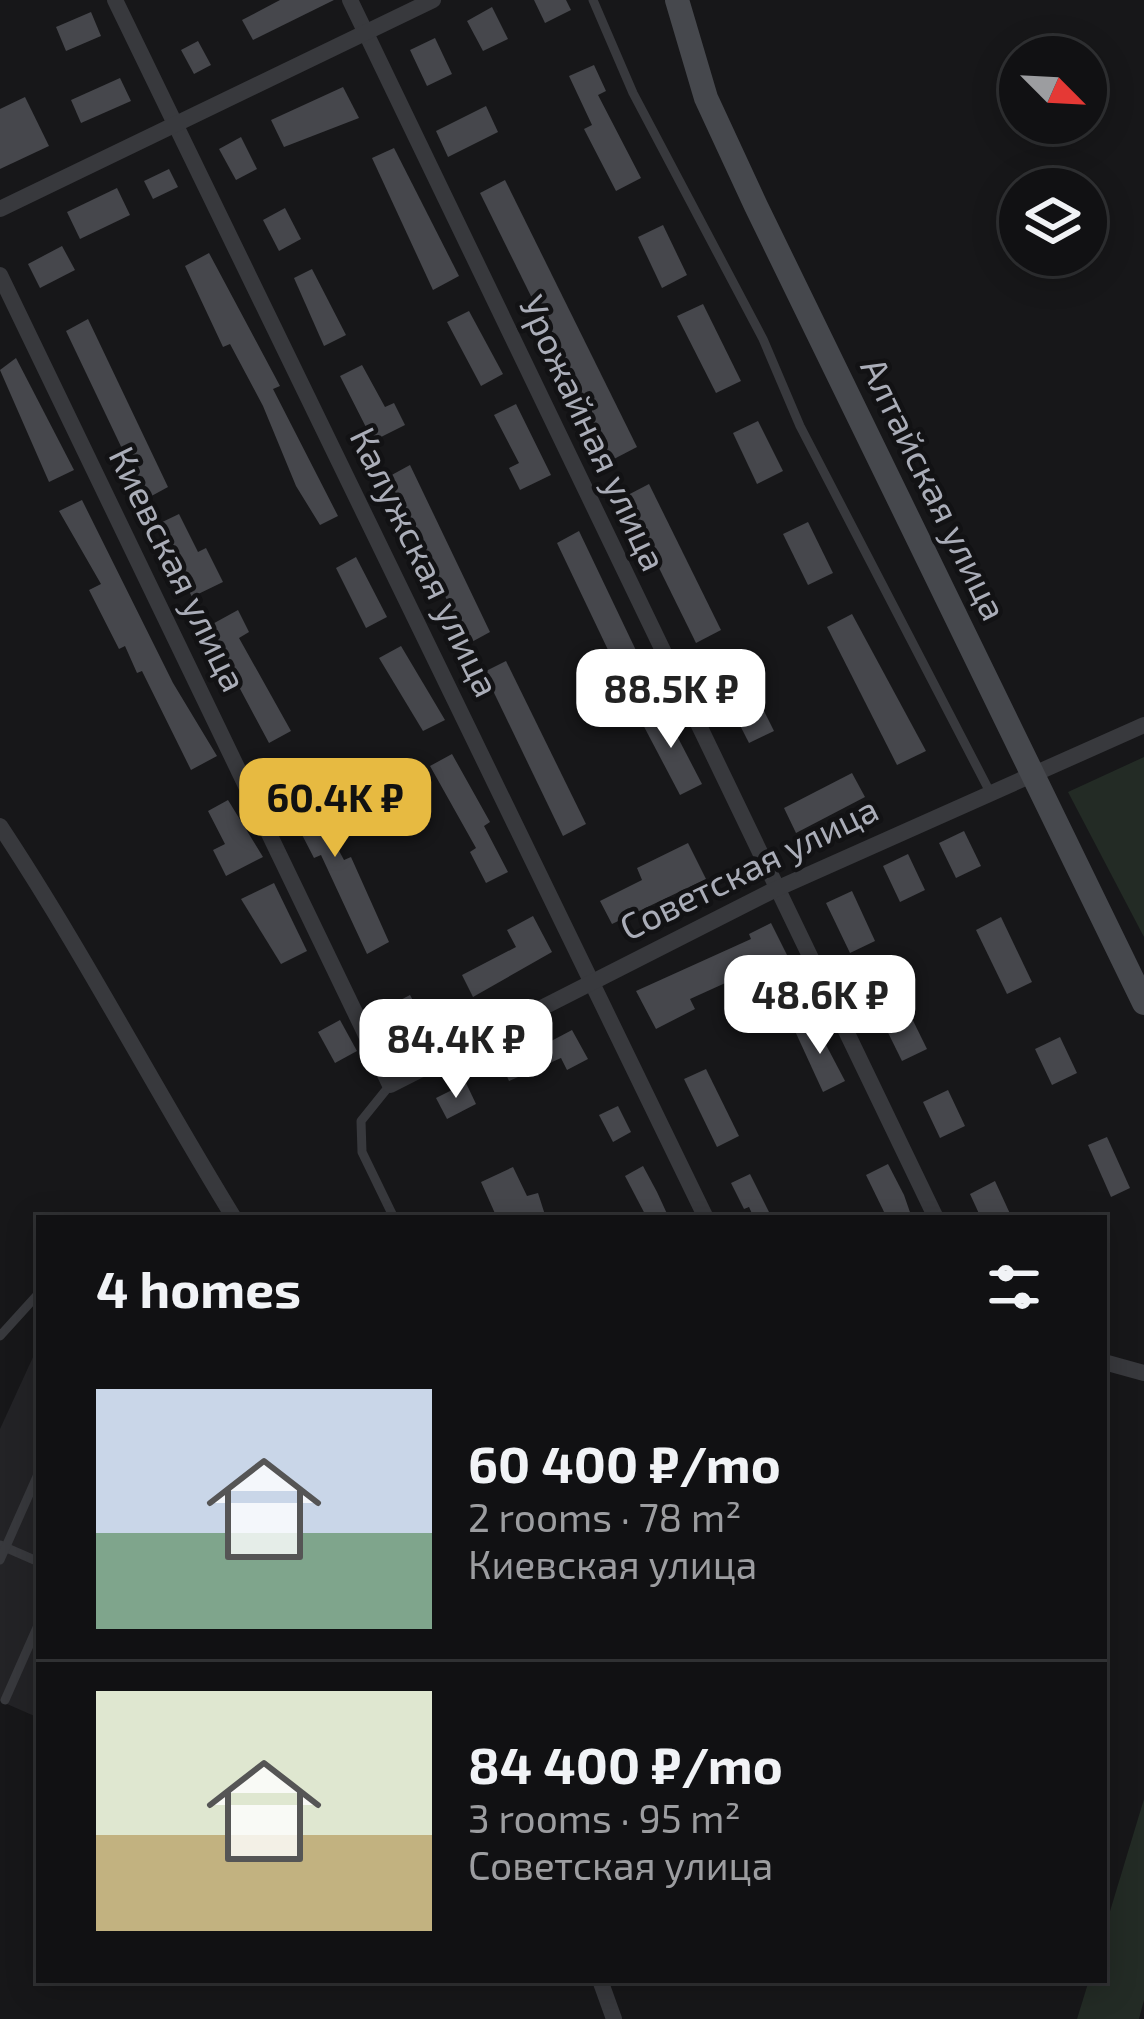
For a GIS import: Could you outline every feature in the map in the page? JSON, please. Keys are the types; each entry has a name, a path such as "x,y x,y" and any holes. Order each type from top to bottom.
{"main road":[{"name":"Алтайская улица","path":"677,0 716,119 1144,1003"}],"street":[{"name":"Калужская улица","path":"115,0 705,1215"},
{"name":"Урожайная улица","path":"350,0 774,890 935,1215"},
{"path":"0,209 433,0"},
{"name":"Киевская улица","path":"0,275 390,1085"},
{"name":"Советская улица","path":"390,1085 774,890 990,792 1035,778 1144,725"},
{"path":"0,826 77,942 139,1063 232,1215"},
{"path":"1107,1363 1144,1373"},
{"path":"601,1983 614,2019"}],"lane":[{"path":"593,0 633,93 764,339 800,425 990,792"},
{"path":"390,1085 361,1121 362,1152 393,1215"},
{"path":"0,1336 36,1296"},
{"path":"0,1560 36,1478"},
{"path":"3,1546 36,1561"},
{"path":"5,1700 36,1630"}],"shaded area":[{"path":"1144,757 1144,937 1068,792"},
{"path":"36,1351 36,1717 0,1701 0,1429"},
{"path":"1144,1799 1144,2000 1139,2019 1077,2019 1088,1983 1107,1983 1107,1921"}],"building":[{"path":"280,0 334,0 253,40 242,20"},
{"path":"534,0 566,0 571,10 545,23"},
{"path":"492,7 508,39 483,51 467,21"},
{"path":"91,12 101,36 66,51 56,27"},
{"path":"435,38 452,74 427,86 410,50"},
{"path":"198,41 211,65 194,74 181,50"},
{"path":"594,65 606,91 598,95 641,178 616,191 584,129 592,125 569,76"},
{"path":"120,78 131,101 81,123 71,100"},
{"path":"343,87 359,118 284,147 271,120"},
{"path":"25,97 49,146 0,169 0,109"},
{"path":"486,106 498,132 448,157 436,131"},
{"path":"241,137 257,169 236,180 219,149"},
{"path":"394,148 459,276 433,290 372,158"},
{"path":"169,169 178,187 153,199 144,181"},
{"path":"505,180 637,447 612,460 480,193"},
{"path":"117,188 130,215 80,239 67,212"},
{"path":"285,208 301,239 279,251 263,220"},
{"path":"663,225 687,275 662,288 638,237"},
{"path":"62,246 75,270 40,288 28,264"},
{"path":"209,253 280,386 273,389 338,516 320,525 296,486 263,406 230,344 223,347 185,266"},
{"path":"312,269 346,335 324,346 294,278"},
{"path":"703,304 741,381 716,393 677,316"},
{"path":"469,311 503,374 481,386 447,322"},
{"path":"88,319 168,487 146,499 66,331"},
{"path":"16,358 74,470 49,482 0,370"},
{"path":"362,365 385,407 394,403 405,425 373,441 340,376"},
{"path":"516,404 551,475 520,490 509,468 519,463 494,415"},
{"path":"758,421 783,471 757,484 733,433"},
{"path":"410,465 490,632 468,644 388,477"},
{"path":"649,484 721,630 696,643 624,497"},
{"path":"82,500 173,683 217,756 191,770 142,671 137,673 125,646 119,649 89,590 101,584 59,511"},
{"path":"179,514 198,552 206,548 223,582 192,597 156,525"},
{"path":"808,522 833,573 808,585 783,534"},
{"path":"579,531 642,663 620,675 557,543"},
{"path":"356,557 387,617 366,628 336,568"},
{"path":"238,610 249,632 239,638 291,731 269,743 207,627"},
{"path":"852,614 926,751 897,765 827,627"},
{"path":"401,646 445,720 423,731 379,658"},
{"path":"506,661 586,824 563,836 484,672"},
{"path":"743,669 774,731 749,743 718,682"},
{"path":"662,707 702,784 680,795 640,719"},
{"path":"452,754 490,822 484,826 508,872 486,883 470,852 476,848 430,766"},
{"path":"301,760 317,791 309,795 344,860 351,857 389,942 367,954 321,855 314,858 298,827 306,823 279,772"},
{"path":"852,773 865,797 796,833 784,808"},
{"path":"228,800 263,857 226,876 213,850 225,844 208,811"},
{"path":"964,831 981,866 956,878 939,843"},
{"path":"688,843 706,879 612,924 600,901 642,880 637,868"},
{"path":"908,854 925,890 900,902 883,866"},
{"path":"274,883 307,951 281,964 241,899"},
{"path":"852,891 875,941 850,953 826,903"},
{"path":"533,916 552,952 473,997 462,975 516,947 507,930"},
{"path":"1001,917 1032,982 1007,994 976,930"},
{"path":"771,923 787,955 690,999 695,1009 656,1029 636,991 751,939 749,934"},
{"path":"892,978 927,1049 902,1061 867,990"},
{"path":"410,995 424,1021 405,1031 391,1005"},
{"path":"340,1020 357,1051 335,1063 318,1032"},
{"path":"814,1022 845,1081 823,1092 795,1031"},
{"path":"572,1030 588,1059 567,1070 561,1058 509,1081 498,1056 534,1039 538,1048"},
{"path":"1060,1037 1077,1073 1052,1085 1035,1049"},
{"path":"706,1069 739,1136 717,1147 684,1079"},
{"path":"466,1083 476,1104 447,1119 436,1098"},
{"path":"948,1090 965,1126 940,1138 923,1102"},
{"path":"618,1106 631,1132 613,1142 599,1115"},
{"path":"1107,1137 1130,1188 1111,1197 1088,1145"},
{"path":"888,1164 911,1215 886,1215 866,1175"},
{"path":"643,1166 668,1215 645,1215 625,1176"},
{"path":"513,1167 527,1196 538,1193 545,1215 496,1215 481,1182"},
{"path":"750,1174 770,1215 753,1215 749,1207 744,1209 731,1183"},
{"path":"995,1181 1011,1215 980,1215 970,1194"}]}
